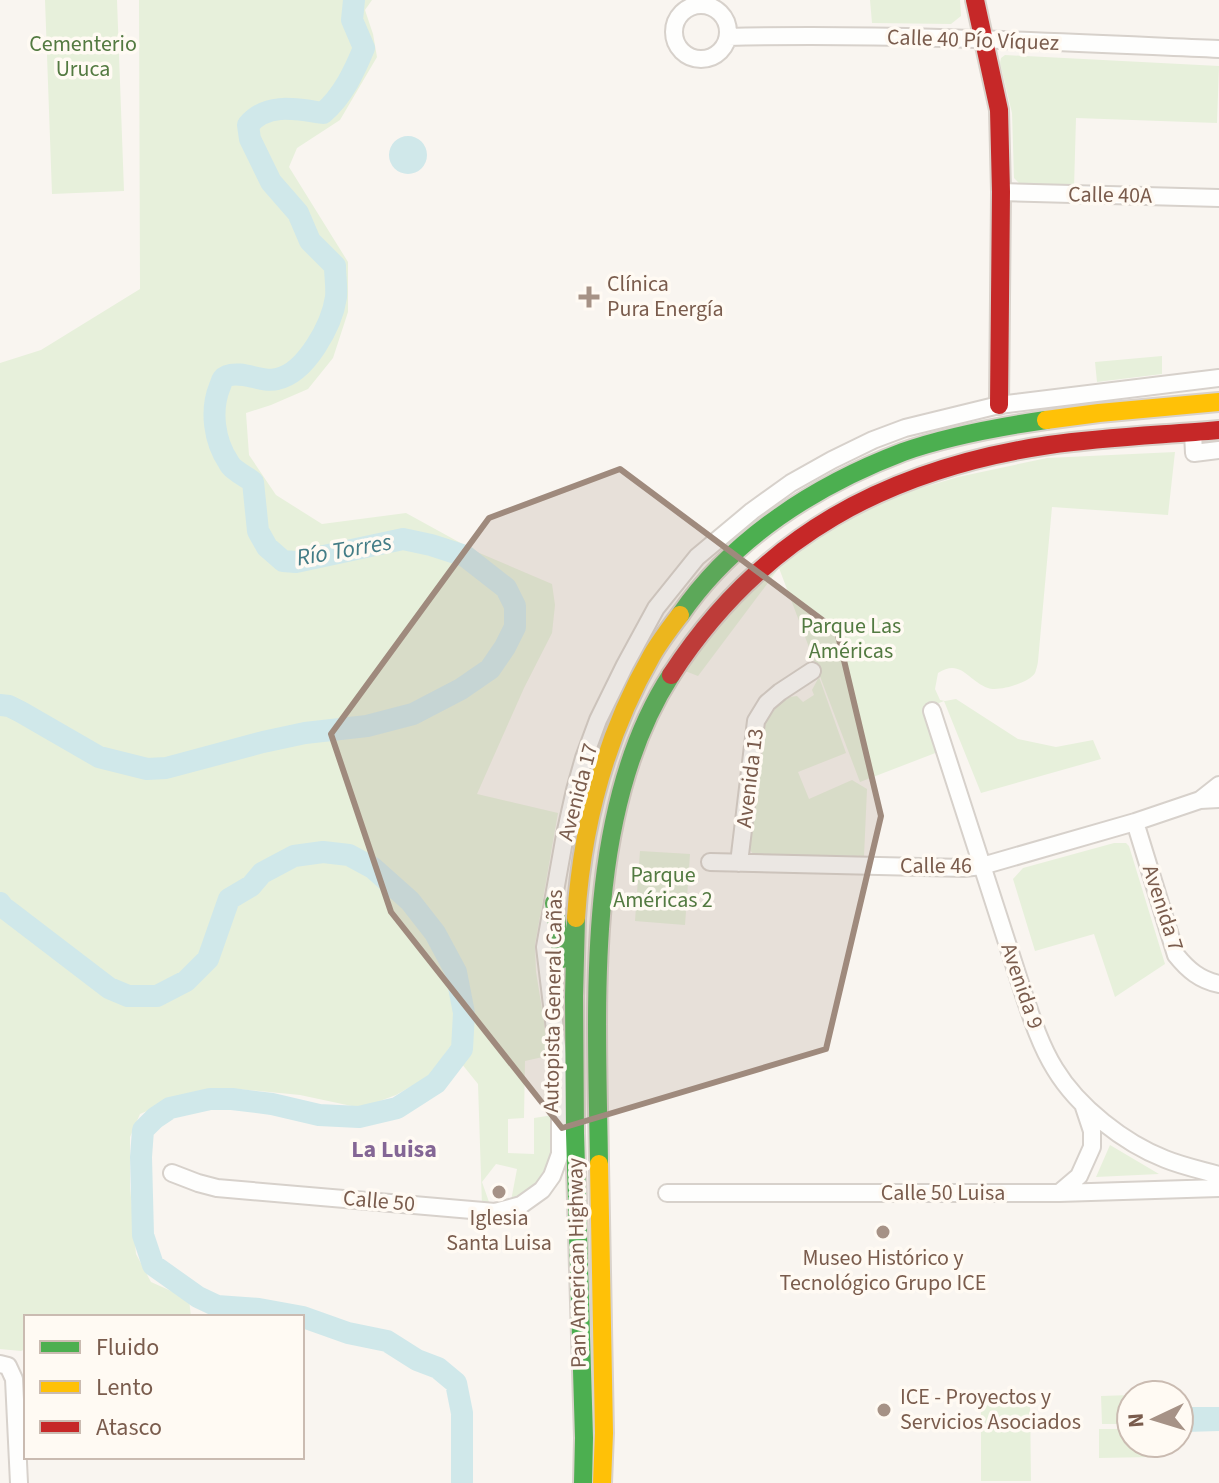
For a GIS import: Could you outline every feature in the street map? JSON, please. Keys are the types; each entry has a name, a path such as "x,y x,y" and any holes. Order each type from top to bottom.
{"main road":[{"path":"975,0 999,110 999,405"},
{"name":"Autopista General Cañas","path":"583,1483 574,1042 578,886 596,786 616,728 663,635 706,579 741,545 781,514 832,483 902,453 943,440 1045,420 1219,402"},
{"name":"Pan American Highway","path":"602,1483 598,946 615,826 637,743 664,685 690,645 729,598 761,566 823,522 875,494 940,469 1010,452 1074,441 1219,430"},
{"path":"554,903 574,1042"}],"street":[{"name":"Calle 40 Pío Víquez","path":"728,37 800,35 983,39 1219,49"},
{"name":"Calle 40A","path":"1001,192 1219,198"},
{"name":"Avenida 17","path":"560,1154 560,1071 545,947 575,790 598,720 625,665 656,608 697,557 775,494 832,460 905,428 999,405 1219,378"},
{"path":"1193,433 1194,453 1219,450"},
{"name":"Avenida 13","path":"739,863 756,721 767,703 812,671"},
{"name":"Avenida 9","path":"932,711 1037,1031 1055,1070 1081,1101 1136,1146 1167,1160 1219,1175"},
{"name":"Calle 46","path":"1200,800 1219,785"},
{"name":"Calle 46","path":"710,862 982,866 1200,800 1219,799"},
{"name":"Avenida 7","path":"1135,822 1176,955 1187,970 1213,983"},
{"path":"1059,1193 1079,1176 1092,1147 1092,1131 1081,1101"},
{"name":"Calle 50","path":"172,1173 217,1188 495,1212 521,1205 542,1190 552,1176 560,1154"},
{"name":"Calle 50 Luisa","path":"667,1193 1059,1193 1219,1188"},
{"path":"0,1471 18,1477 14,1379 4,1365"}],"highlighted area":[{"path":"620,469 837,631 881,816 826,1049 562,1128 391,912 331,734 489,518"}],"green space":[{"name":"Cementerio Uruca","path":"45,0 117,0 124,191 52,194"},
{"path":"139,0 372,0 365,10 377,57 340,120 297,148 289,167 348,262 348,312 333,358 308,389 246,413 249,455 276,495 322,524 406,513 477,552 552,584 555,605 552,633 477,794 558,813 535,945 547,1056 525,1061 524,1118 508,1119 508,1153 534,1154 534,1118 553,1115 552,1155 540,1182 510,1206 482,1206 478,1084 449,1048 429,1076 396,1095 361,1108 300,1095 237,1089 180,1097 140,1114 130,1137 130,1186 136,1254 151,1282 189,1299 191,1315 24,1315 24,1350 21,1351 0,1349 0,363 41,350 140,289","holes":["496,1164 517,1169 510,1206 489,1202 482,1182"]},
{"path":"870,0 960,0 961,16 951,24 872,23"},
{"path":"1005,55 1219,66 1217,123 1076,118 1074,188 1022,186 1014,178 1012,113 1000,63"},
{"path":"1162,356 1162,374 1097,382 1095,362"},
{"name":"Parque Las Américas","path":"1175,452 1168,515 1052,507 1038,662 1032,677 1013,686 993,689 981,685 959,669 946,669 938,673 935,689 940,700 956,699 1018,739 1056,747 1093,740 1101,759 981,793 944,701 922,710 938,752 860,782 779,568 698,676 680,669 719,620 775,565 860,512 911,491 958,477 1047,458"},
{"path":"819,677 846,753 798,772 809,799 852,780 867,789 864,856 753,854 748,847 759,745 765,721 780,703 790,697 797,696 803,702 814,695 812,690"},
{"path":"1114,843 1129,846 1165,964 1115,997 1094,934 1035,951 1013,879 1023,868"},
{"name":"Parque Américas 2","path":"640,851 690,854 685,925 635,921"},
{"path":"1110,1145 1159,1174 1096,1177"},
{"path":"1101,1396 1115,1396 1115,1424 1102,1424"},
{"path":"981,1398 1030,1398 1031,1481 981,1481"},
{"path":"1099,1429 1115,1429 1115,1458 1099,1458"}],"water":[{"path":"408,136 421,142 427,155 421,168 408,174 395,168 389,155 395,142"},
{"path":"1195,1407 1219,1407 1219,1431 1195,1432"}],"waterway":[{"name":"Río Torres","path":"0,705 21,712 99,757 147,769 166,768 263,742 305,733 367,726 413,714 461,689 490,669 505,647 515,627 515,606 506,588 465,556 403,539 296,562 283,561 267,547 258,531 253,482 231,466 217,435 215,405 223,379 239,374 271,380 288,375 316,346 334,308 335,266 310,241 298,213 271,182 250,139 248,125 273,110 323,113 336,99 352,75 364,48 352,20 354,0"},
{"name":"Río Torres","path":"0,903 109,988 128,996 157,996 186,981 208,959 229,899 251,886 262,873 294,856 323,852 349,855 373,868 410,901 435,933 456,972 464,1013 462,1049 436,1083 397,1108 359,1117 319,1115 272,1104 210,1099 170,1108 143,1130 143,1235 153,1265 198,1297 217,1306 292,1315"},
{"name":"Río Torres","path":"304,1317 348,1333 387,1341 417,1360 438,1368 456,1383 462,1413 462,1483"}],"traffic: fast":[{"path":"680,615 701,587 751,538 808,498 839,481 920,446 1046,420"},
{"path":"599,1164 598,977 601,912 609,849 622,787 643,729 671,675"},
{"path":"554,903 562,959"},
{"path":"576,918 575,1133 583,1483"}],"traffic: slow":[{"path":"1046,420 1219,402"},
{"path":"576,918 584,849 609,749 636,685 655,650 680,615"},
{"path":"599,1164 604,1433 602,1483"}],"traffic: jam":[{"path":"975,0 999,110 999,405"},
{"path":"671,675 706,626 745,584 788,547 833,517 882,492 990,456 1049,445 1219,430"}],"place":[{"name":"Clínica Pura Energía","path":"589,297"},
{"name":"Iglesia Santa Luisa","path":"499,1192"},
{"name":"Museo Histórico y Tecnológico Grupo ICE","path":"883,1232"},
{"name":"ICE - Proyectos y Servicios Asociados","path":"884,1410"}],"district":[{"name":"La Luisa","path":"394,1149"}]}
